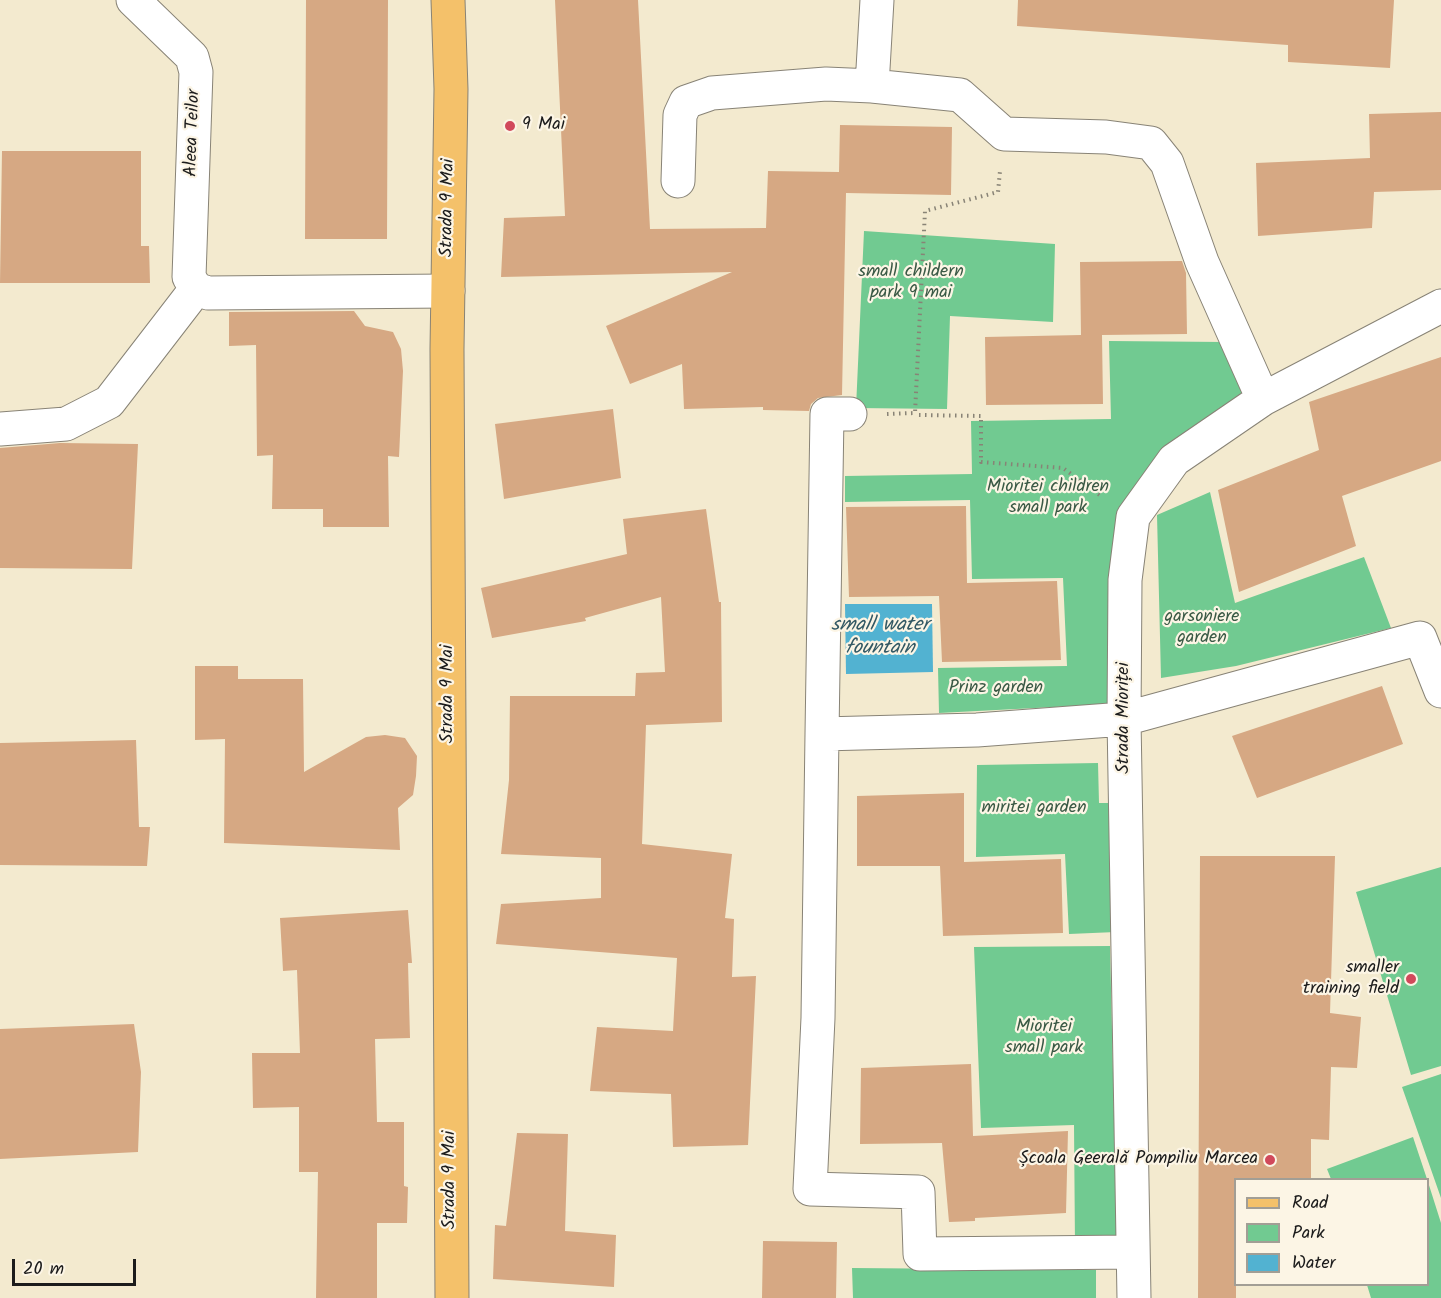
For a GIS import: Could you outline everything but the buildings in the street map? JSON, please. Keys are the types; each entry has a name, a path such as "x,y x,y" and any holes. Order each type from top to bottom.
{"main road":[{"name":"Strada 9 Mai","path":"448,0 450,89 447,291 452,1298"},
{"name":"Strada 9 Mai","path":"450,89 464,0"}],"street":[{"name":"Aleea Teilor","path":"133,0 192,57 195,72 189,278 196,289"},
{"path":"872,86 877,0"},
{"path":"678,181 680,115 687,102 712,93 826,84 960,95 1004,134 1106,137 1151,143 1167,163 1202,262 1263,399"},
{"path":"0,429 66,424 109,402 196,289 208,292 447,291"},
{"name":"Strada Mioriței","path":"1134,1298 1124,719 1125,580 1133,521 1174,460 1263,399 1441,306"},
{"path":"849,414 827,414 818,1018 810,1189 918,1192 920,1254 1133,1251"},
{"path":"822,734 977,730 1124,719 1420,638 1441,691"}],"path":[{"path":"849,414 915,413 925,210 998,192 1004,134"},
{"path":"919,415 981,416 981,462 1063,468 1133,521"}],"green space":[{"name":"small childern park 9 mai","path":"864,231 1055,244 1053,322 950,316 947,409 856,408"},
{"name":"Mioritei children small park","path":"1109,341 1224,342 1243,392 1211,418 1122,520 1112,545 1112,704 939,713 938,668 1067,666 1063,578 972,579 970,500 845,502 845,476 972,474 971,421 1111,419"},
{"name":"garsoniere garden","path":"1210,492 1235,603 1364,557 1391,628 1236,666 1161,678 1157,515"},
{"name":"miritei garden","path":"1098,763 1099,803 1115,803 1116,932 1069,934 1065,854 976,857 977,765"},
{"name":"smaller training field","path":"1441,867 1441,1066 1411,1075 1356,892"},
{"name":"Mioritei small park","path":"1110,946 1117,1243 1075,1246 1074,1125 981,1128 974,947"},
{"path":"1441,1074 1441,1198 1402,1087"},
{"path":"1413,1137 1427,1178 1331,1178 1327,1169"},
{"path":"1429,1185 1441,1223 1441,1298 1371,1298 1367,1286 1429,1286"},
{"path":"852,1268 1096,1270 1096,1298 853,1298"}],"water":[{"name":"small water fountain","path":"845,604 932,604 933,672 846,674"}],"place":[{"name":"9 Mai","path":"510,126"},
{"name":"smaller training field","path":"1411,979"},
{"name":"Școala Geerală Pompiliu Marcea","path":"1270,1160"}],"park label":[{"name":"Prinz garden","path":"996,689"}]}
